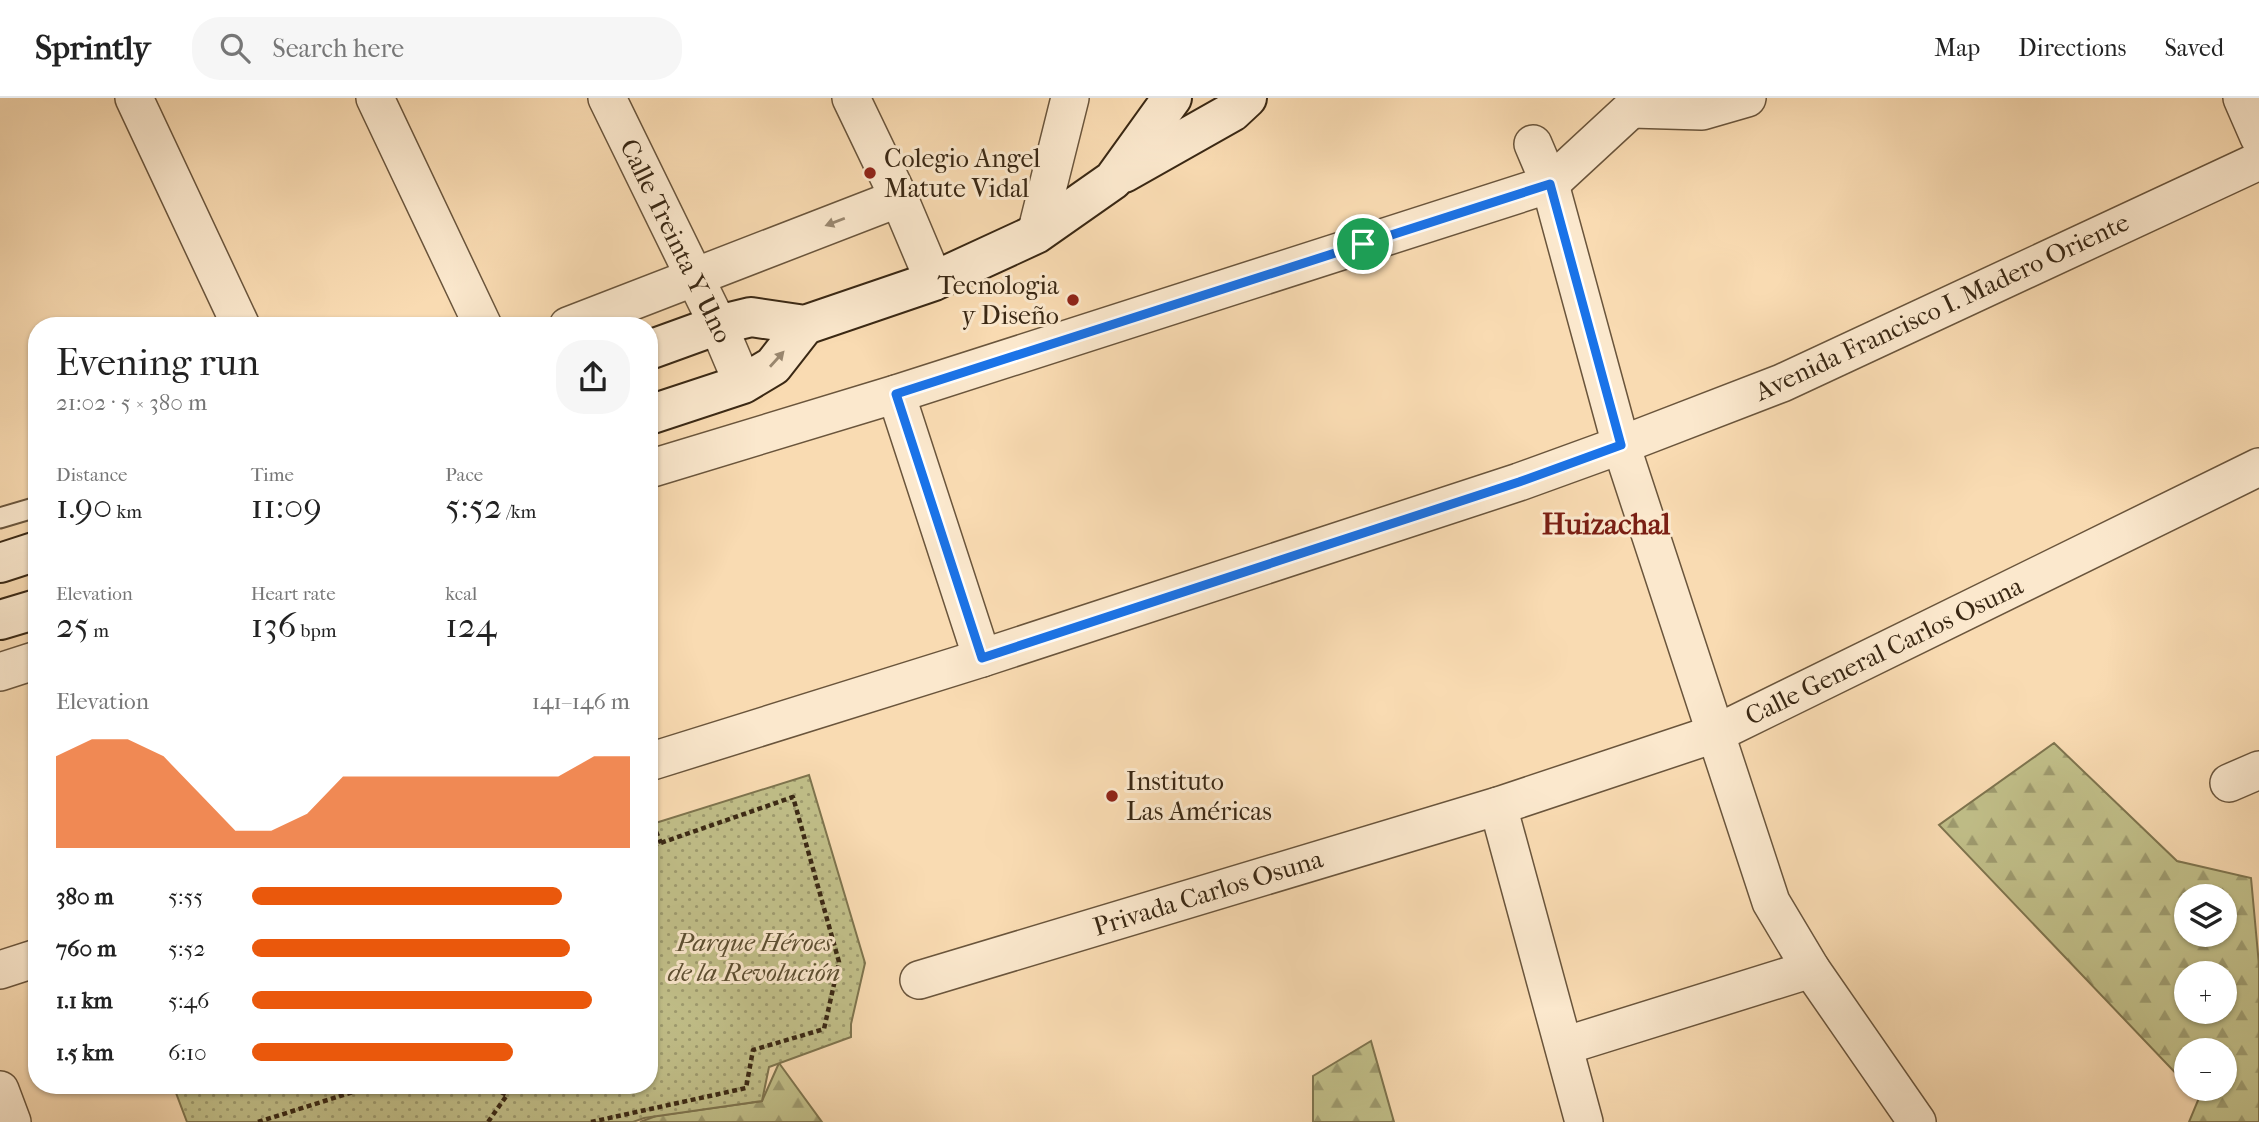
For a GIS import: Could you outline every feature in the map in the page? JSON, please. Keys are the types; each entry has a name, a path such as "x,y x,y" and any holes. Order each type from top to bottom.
{"main road":[{"path":"1113,180 1172,98"},
{"path":"658,347 718,325 751,317 806,325 934,281 1036,234 1113,180 1232,112 1247,98"},
{"path":"658,412 743,384 772,366 806,325"},
{"path":"0,563 28,554"},
{"path":"0,620 28,612"}],"street":[{"path":"134,98 237,317"},
{"path":"375,98 479,317"},
{"name":"Calle Treinta Y Uno","path":"607,98 718,325 743,384"},
{"path":"851,98 899,198 934,281"},
{"path":"1036,234 1070,98"},
{"path":"658,466 896,394 1550,184 1637,104 1702,111 1747,98"},
{"path":"2242,98 2259,136"},
{"path":"1533,144 1550,184 1621,445 1771,902 1811,969 1917,1122"},
{"name":"Avenida Francisco I. Madero Oriente","path":"658,759 982,658 1493,491 1621,445 1782,383 2259,161"},
{"path":"590,317 899,198"},
{"path":"896,394 982,658"},
{"name":"Calle General Carlos Osuna","path":"1498,806 1717,733 2259,467"},
{"path":"0,672 28,663"},
{"path":"1498,806 1584,1122"},
{"name":"Privada Carlos Osuna","path":"919,980 1498,806"},
{"path":"0,970 28,961"},
{"path":"1564,1046 1811,969"},
{"path":"0,1090 12,1122"}],"lane":[{"path":"0,518 28,510"}],"path":[{"path":"591,1122 747,1088 753,1050 824,1028 839,962 793,797 658,844"},
{"path":"658,835 662,843"},
{"path":"258,1122 346,1094"},
{"path":"488,1122 507,1095 505,1094"}],"green space":[{"path":"2054,743 2177,861 2251,878 2259,965 2259,1122 2189,1122 2198,1101 2237,1101 2237,1038 2174,1038 2174,1071 1939,825"},
{"name":"Parque Héroes de la Revolución","path":"809,775 865,963 851,1024 851,1037 769,1067 762,1101 644,1118 633,1122 187,1122 176,1094 658,1094 658,822"},
{"path":"1371,1041 1394,1122 1313,1122 1313,1076"},
{"path":"779,1063 822,1122 640,1122 656,1116 762,1101"}],"place":[{"name":"Colegio Angel Matute Vidal","path":"870,173"},
{"name":"Tecnologia y Diseño","path":"1073,300"},
{"name":"Instituto Las Américas","path":"1112,796"}],"district":[{"name":"Huizachal","path":"1606,524"}],"route":[{"path":"1550,184 1621,445 1519,482 982,658 896,394 1363,244 1550,184"}]}
